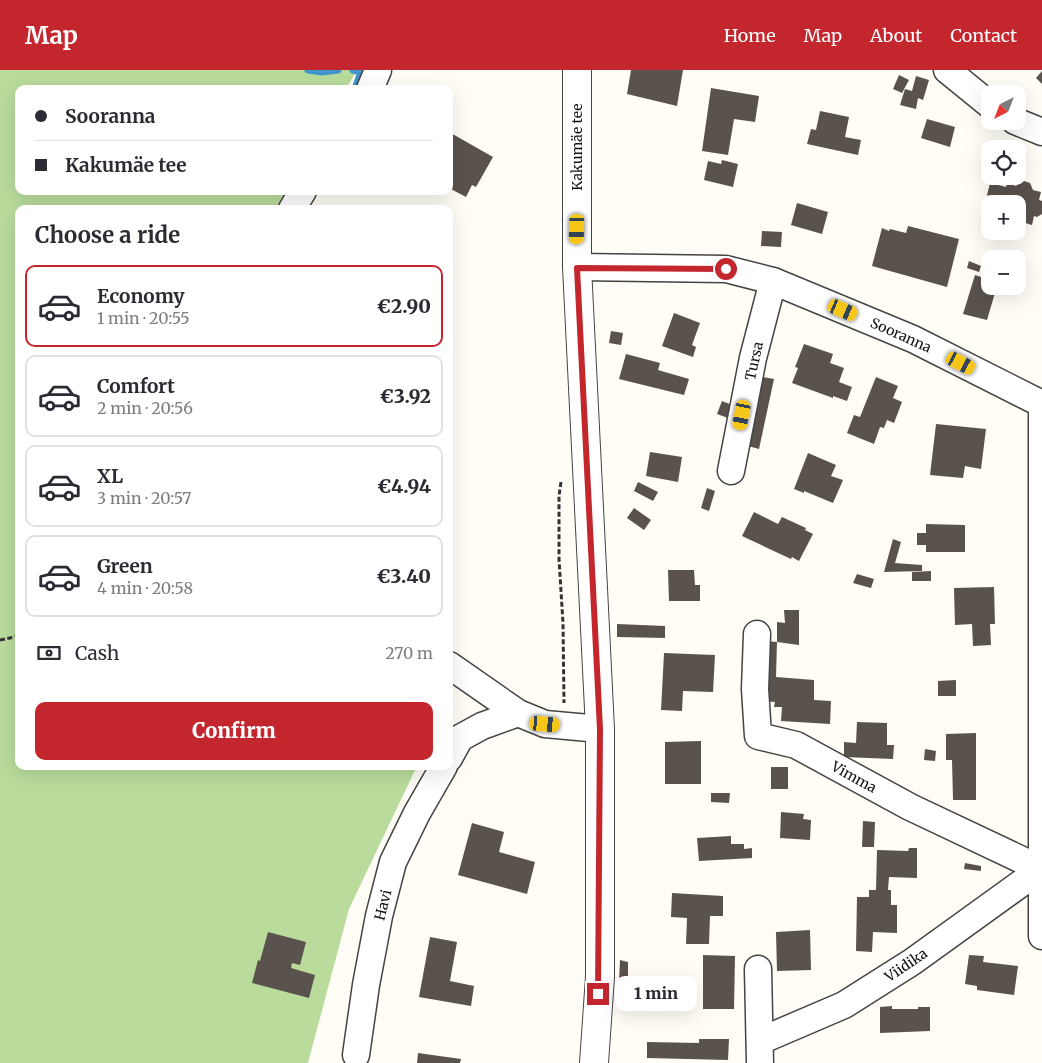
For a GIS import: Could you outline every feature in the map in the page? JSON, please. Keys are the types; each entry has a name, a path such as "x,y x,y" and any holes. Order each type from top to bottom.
{"street":[{"path":"372,85 378,70"},
{"name":"Kakumäe tee","path":"577,70 577,268 600,729 600,976 594,1063"},
{"path":"947,70 981,98"},
{"path":"1026,125 1042,132"},
{"name":"Sooranna","path":"577,268 726,269 773,281 913,339 1042,404"},
{"name":"Tursa","path":"732,471 754,358 773,281"},
{"path":"1042,404 1042,936"},
{"name":"Vimma","path":"757,634 755,689 758,736 796,745 910,807 1041,869"},
{"path":"453,668 518,713 545,724 600,729"},
{"path":"453,751 460,738 482,726 518,713"},
{"name":"Havi","path":"356,1055 379,916 393,862 417,813 442,770"},
{"name":"Viidika","path":"758,969 760,1052 844,1005 912,962 1041,869"}],"path":[{"path":"0,640 15,637"}],"green space":[{"path":"0,70 357,70 348,85 15,85 15,195 285,195 279,205 15,205 15,770 415,770 349,909 308,1063 0,1063"}],"building":[{"path":"631,70 683,70 677,106 627,94"},
{"path":"1042,71 1042,84 1036,78"},
{"path":"899,75 909,80 902,93 893,89"},
{"path":"916,76 929,80 923,100 918,98 916,109 900,105 905,89 912,91"},
{"path":"711,88 759,96 755,122 734,119 728,155 702,151"},
{"path":"820,111 849,117 845,137 861,140 858,155 807,144 811,129 816,130"},
{"path":"927,119 955,127 950,147 921,138"},
{"path":"453,134 493,157 476,187 472,185 466,197 453,190"},
{"path":"722,160 738,164 733,187 704,180 708,161 721,164"},
{"path":"1026,182 1030,183 1033,190 1041,192 1039,200 1042,201 1042,214 1037,217 1034,216 1032,225 1026,223 1026,195 987,195 990,185 1026,185"},
{"path":"797,203 828,212 822,234 791,225"},
{"path":"908,226 959,239 947,287 872,266 882,228 889,231 890,229 906,233"},
{"path":"762,231 782,232 781,247 761,246"},
{"path":"969,261 981,266 979,272 967,268"},
{"path":"975,275 981,277 981,295 994,295 987,320 963,314"},
{"path":"674,313 700,323 692,345 696,347 693,357 662,346"},
{"path":"611,331 623,333 621,345 609,343"},
{"path":"804,344 833,354 830,363 844,368 839,382 852,387 847,401 833,396 833,398 792,383 798,368 795,367"},
{"path":"626,354 660,363 658,370 689,379 684,395 619,379"},
{"path":"763,377 774,379 759,449 748,446"},
{"path":"876,377 898,386 893,398 902,402 894,423 887,420 884,428 880,427 874,444 847,433 854,415 860,417"},
{"path":"722,401 732,405 728,418 717,414"},
{"path":"936,424 986,429 981,469 965,466 963,478 930,475"},
{"path":"650,452 682,457 678,482 646,476"},
{"path":"808,453 836,465 831,476 843,480 833,503 794,489"},
{"path":"638,482 658,492 653,501 634,491"},
{"path":"707,488 715,491 709,511 701,508"},
{"path":"634,508 651,520 644,530 627,518"},
{"path":"754,512 778,524 782,517 806,528 805,530 813,534 799,561 742,536"},
{"path":"926,524 965,525 965,552 926,552 926,545 917,545 917,533 926,533"},
{"path":"893,539 901,542 895,563 922,565 922,571 884,572"},
{"path":"668,570 694,570 695,585 700,585 700,601 669,601"},
{"path":"931,571 931,581 912,581 912,572"},
{"path":"857,574 874,579 871,588 853,583"},
{"path":"994,587 995,624 990,624 991,645 973,646 972,624 955,625 954,588"},
{"path":"784,610 799,610 799,645 777,642 777,622 785,623"},
{"path":"617,624 665,626 665,638 617,637"},
{"path":"765,641 777,642 776,677 814,680 814,700 831,701 830,724 781,721 782,707 774,707 775,702 763,701"},
{"path":"664,653 715,655 713,692 683,691 682,711 661,710"},
{"path":"956,680 956,696 938,696 938,681"},
{"path":"857,722 887,723 887,745 894,745 893,759 844,757 844,742 856,743"},
{"path":"976,733 976,800 953,800 952,760 946,760 946,734"},
{"path":"701,741 701,784 665,784 665,742"},
{"path":"925,749 936,751 935,761 924,760"},
{"path":"771,767 788,767 788,789 771,789"},
{"path":"711,793 730,793 729,803 711,802"},
{"path":"781,812 804,814 803,819 811,820 810,840 780,838"},
{"path":"863,821 875,822 874,847 862,847"},
{"path":"472,823 504,832 499,852 535,862 527,894 458,875"},
{"path":"731,836 731,844 744,844 744,849 752,848 752,858 699,861 697,838"},
{"path":"909,848 917,848 917,878 889,877 888,890 891,890 891,905 897,905 897,933 873,932 872,952 856,951 857,897 869,897 869,890 876,890 877,850 908,851"},
{"path":"965,863 981,866 981,871 964,869"},
{"path":"672,893 723,896 723,916 710,916 709,944 686,944 687,918 671,917"},
{"path":"810,930 811,970 777,971 776,932"},
{"path":"268,932 306,942 300,965 292,963 291,968 315,975 309,998 252,983"},
{"path":"430,937 457,942 450,981 474,986 471,1006 419,997"},
{"path":"703,955 735,956 734,1009 703,1009"},
{"path":"969,955 984,956 983,962 1018,966 1014,995 977,990 977,986 965,984"},
{"path":"620,960 628,962 628,984 619,982"},
{"path":"892,1006 892,1009 930,1007 930,1031 880,1033 880,1007"},
{"path":"699,1039 729,1039 728,1060 647,1058 647,1042 699,1043"},
{"path":"418,1053 461,1059 460,1063 417,1063"}],"waterway":[{"path":"308,70 322,72 338,70"},
{"path":"353,70 361,72 356,85"}],"route":[{"path":"598,994 600,976 600,729 577,268 726,269"}]}
